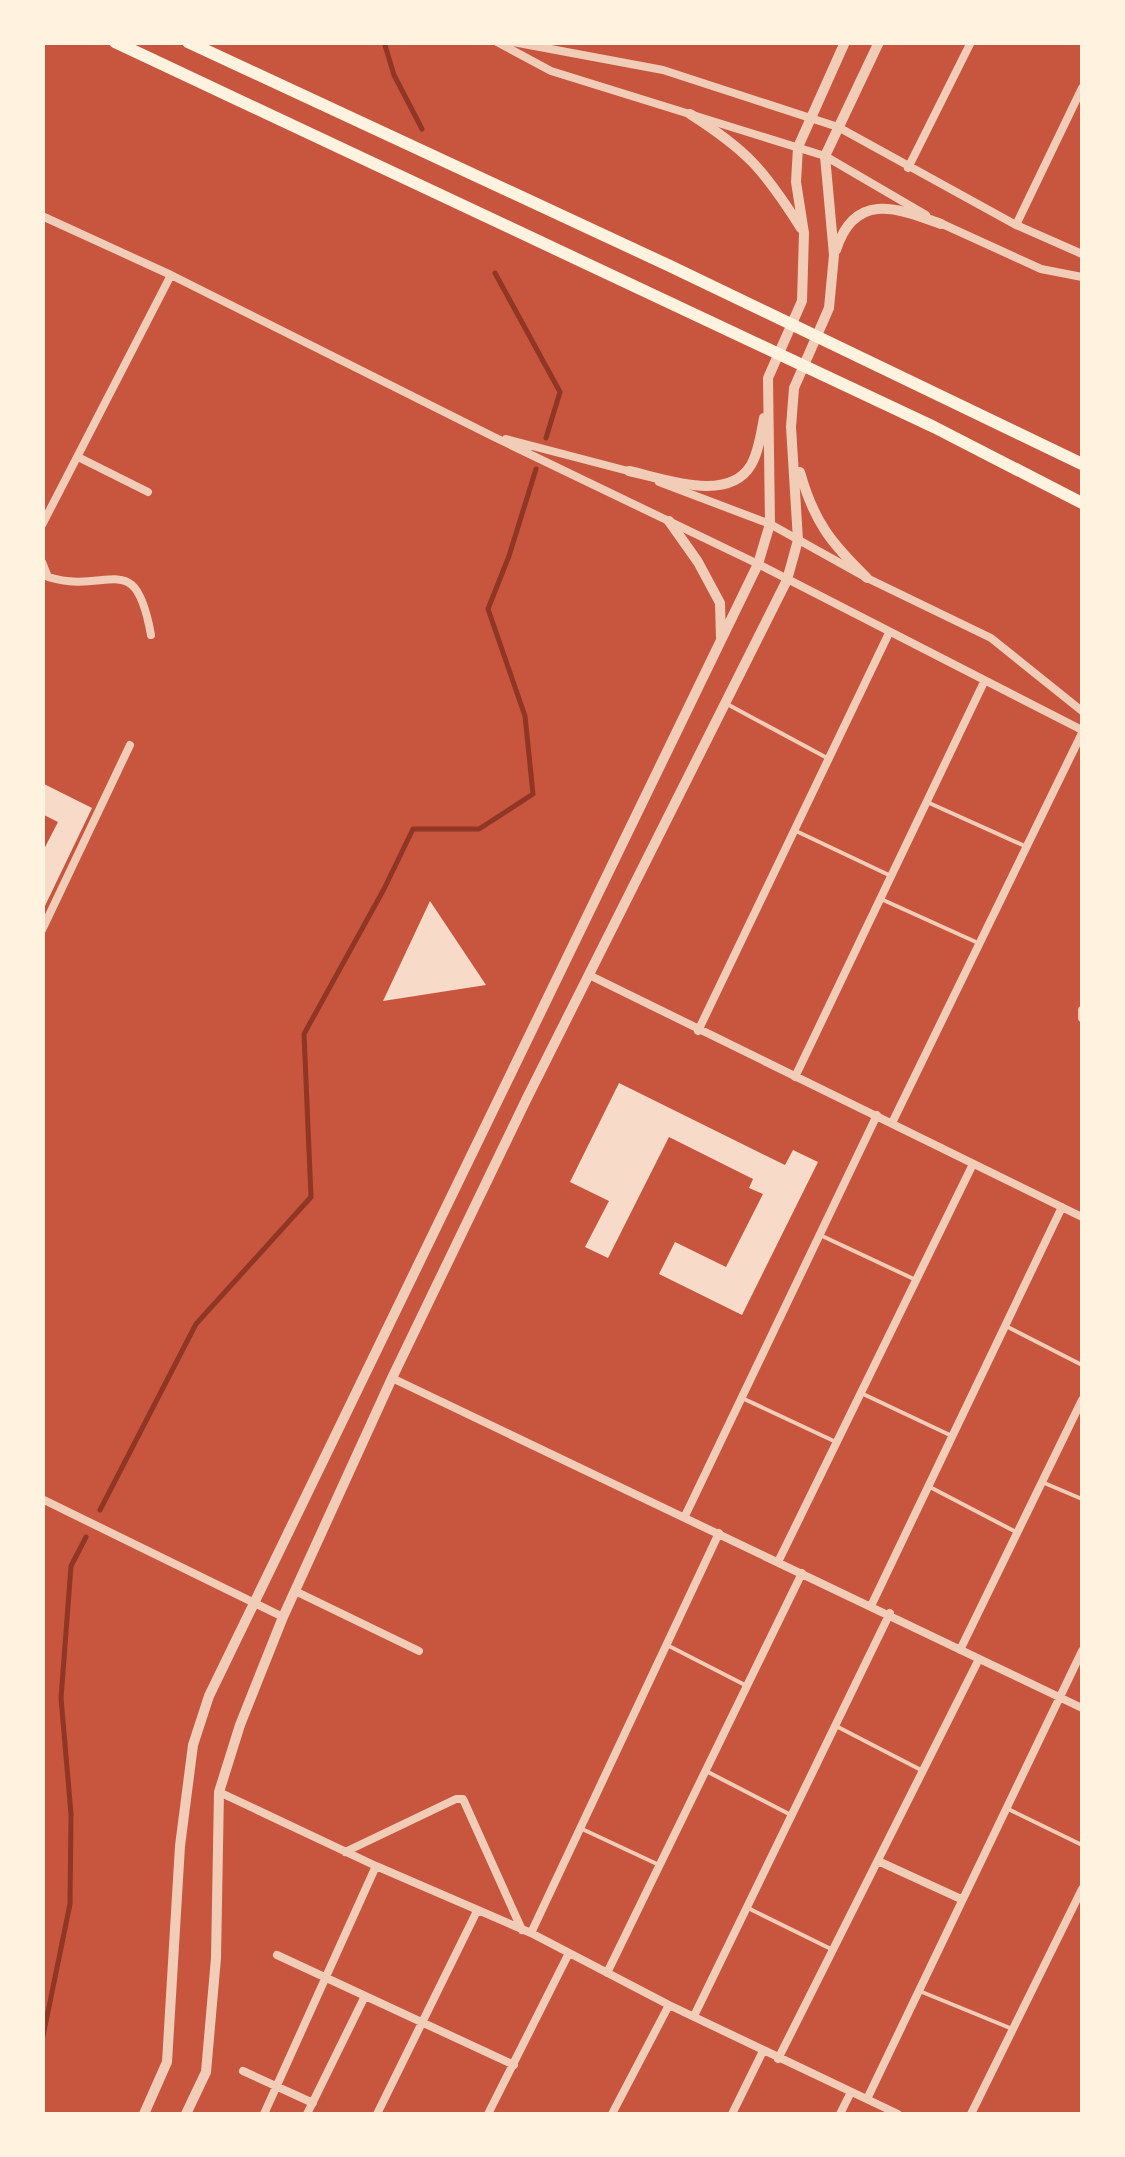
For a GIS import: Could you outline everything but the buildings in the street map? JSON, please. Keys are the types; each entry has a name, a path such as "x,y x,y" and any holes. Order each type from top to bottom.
{"main road":[{"path":"115,42 882,402 1082,503"},
{"path":"188,42 670,266 1082,464"}],"street":[{"path":"496,42 551,72 825,156 941,224"},
{"path":"513,42 663,70 838,127 908,168 1082,254"},
{"path":"144,2114 167,2062 180,1846 193,1744 209,1696 758,564 770,524 768,378 802,301 804,233 796,182 798,147 845,42"},
{"path":"186,2114 206,2072 216,1958 219,1792 240,1725 283,1616 392,1378 527,1098 787,580 798,540 792,427 794,388 828,308 834,255 825,156 879,42"},
{"path":"908,168 972,42"},
{"path":"1016,224 1082,88"},
{"path":"690,114 757,163 804,233"},
{"path":"834,255 848,224 867,211 895,208 941,224 1041,270 1082,277"},
{"path":"42,216 171,275 758,564 1082,731 892,1123"},
{"path":"42,526 171,275"},
{"path":"492,436 630,471 717,486 734,480 750,467 767,399"},
{"path":"792,427 811,511 829,541 867,578"},
{"path":"78,457 148,492"},
{"path":"630,471 770,524 867,578 990,638 1082,711"},
{"path":"669,521 698,562 720,604 722,639"},
{"path":"42,562 48,577 64,582 127,580 137,586 146,605 151,634"},
{"path":"698,1030 889,633"},
{"path":"796,1077 984,682"},
{"path":"42,930 130,745"},
{"path":"589,975 1082,1217"},
{"path":"503,1088 527,1098"},
{"path":"686,1516 877,1115"},
{"path":"778,1562 973,1164"},
{"path":"871,1606 1062,1208"},
{"path":"392,1378 1082,1708"},
{"path":"960,1650 1016,1532 1078,1421 1082,1400"},
{"path":"42,1499 283,1616"},
{"path":"527,1932 719,1532"},
{"path":"607,1974 802,1573"},
{"path":"295,1592 419,1651"},
{"path":"694,2016 890,1613"},
{"path":"866,2099 1082,1651"},
{"path":"778,2059 979,1659"},
{"path":"219,1792 527,1932 778,2059 898,2114"},
{"path":"345,1852 456,1799 463,1800 527,1932"},
{"path":"878,1860 961,1899"},
{"path":"264,2114 376,1866"},
{"path":"971,2114 1082,1889"},
{"path":"377,2114 477,1911"},
{"path":"488,2114 568,1954"},
{"path":"277,1956 514,2064"},
{"path":"307,2114 364,1996"},
{"path":"612,2114 668,2004"},
{"path":"732,2114 763,2051"},
{"path":"243,2071 313,2103"},
{"path":"840,2114 851,2092"}],"lane":[{"path":"725,704 829,758"},
{"path":"927,802 1026,848"},
{"path":"794,830 891,876"},
{"path":"880,898 980,944"},
{"path":"820,1235 916,1280"},
{"path":"1006,1326 1082,1365"},
{"path":"860,1393 952,1436"},
{"path":"742,1398 836,1442"},
{"path":"1042,1482 1082,1499"},
{"path":"928,1486 1016,1532"},
{"path":"664,1644 748,1686"},
{"path":"836,1726 921,1770"},
{"path":"707,1772 792,1816"},
{"path":"1006,1808 1082,1845"},
{"path":"580,1828 661,1866"},
{"path":"748,1908 834,1950"},
{"path":"918,1990 1013,2030"}],"waterway":[{"path":"384,42 394,75 422,129"},
{"path":"495,273 560,392 546,438"},
{"path":"100,1510 196,1324 311,1197 304,1034 413,829 479,829 533,794 525,716 488,609 536,469"},
{"path":"42,2041 70,1904 71,1814 61,1698 71,1566 86,1537"}]}
